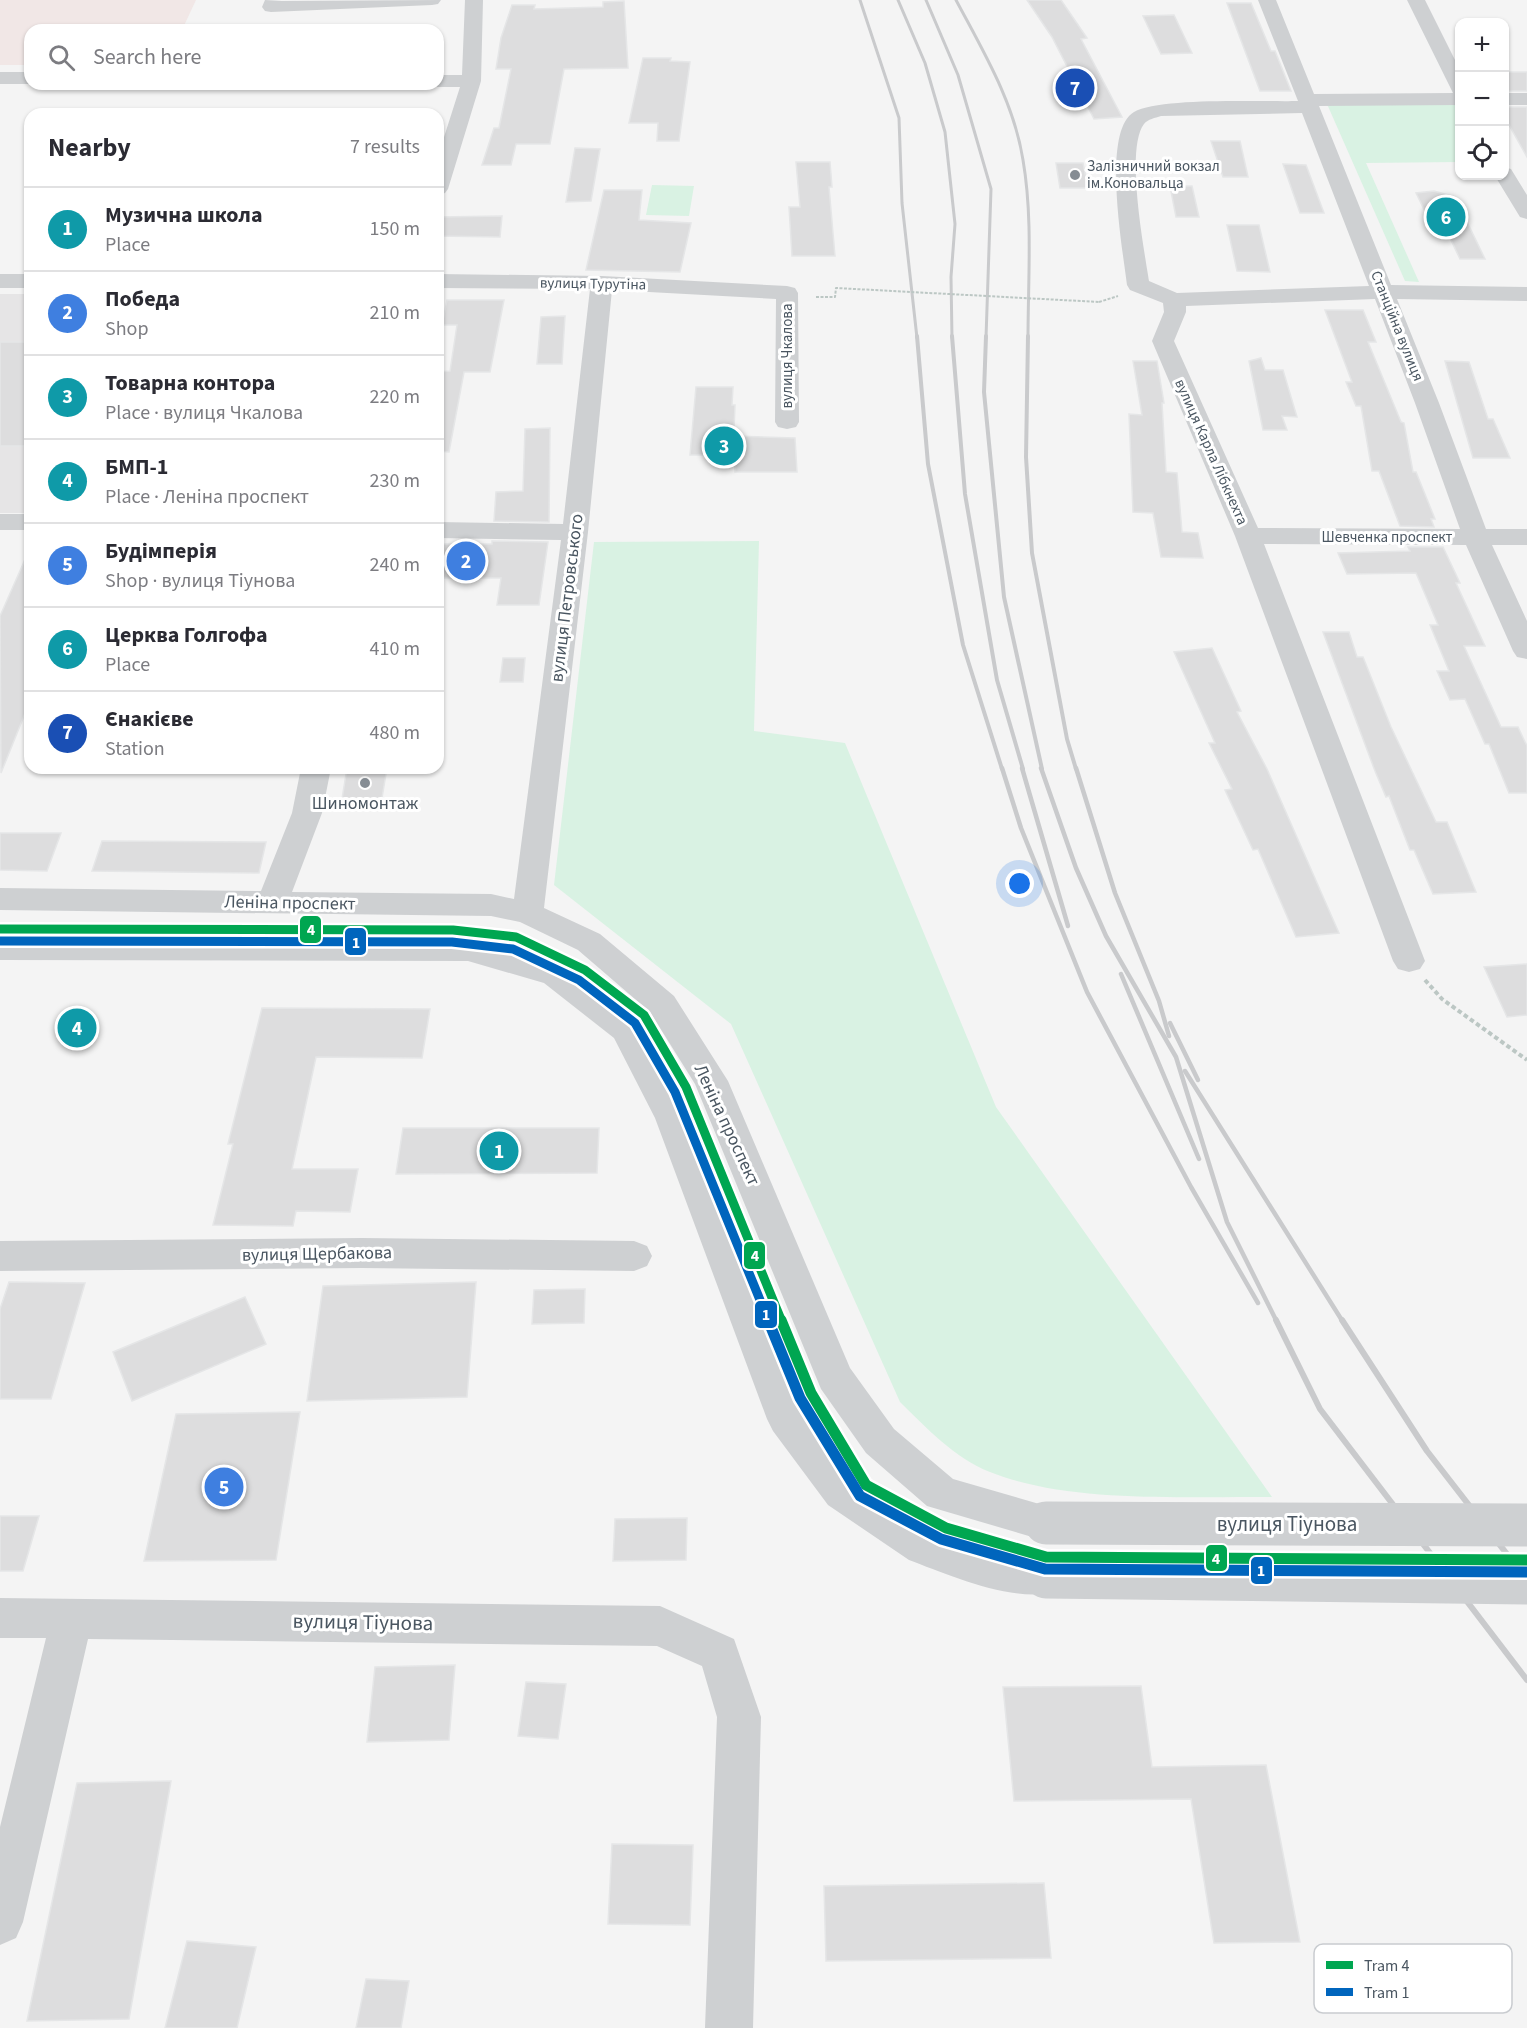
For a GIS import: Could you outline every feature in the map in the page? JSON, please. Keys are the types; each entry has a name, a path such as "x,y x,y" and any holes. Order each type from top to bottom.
{"street":[{"path":"272,3 432,0"},
{"path":"444,169 471,81 474,0"},
{"name":"Станційна вулиця","path":"1267,0 1384,292 1476,538 1527,651"},
{"path":"1416,0 1455,80"},
{"path":"0,78 24,78"},
{"path":"444,81 471,81"},
{"path":"1455,99 1160,110 1138,118 1129,135 1124,164 1138,285 1174,300 1384,292 1527,294"},
{"path":"1509,99 1527,99"},
{"path":"1508,180 1527,213"},
{"path":"0,281 24,281"},
{"name":"вулиця Турутіна","path":"444,282 602,283 748,290"},
{"name":"вулиця Петровського","path":"528,913 575,532 602,283"},
{"name":"вулиця Чкалова","path":"748,290 787,293 787,422"},
{"name":"вулиця Карла Лібкнехта","path":"1174,300 1175,312 1163,341 1248,536 1409,961"},
{"path":"0,522 24,522"},
{"path":"444,530 575,532"},
{"name":"Шевченка проспект","path":"1248,536 1527,537"},
{"path":"272,903 307,813 315,774"},
{"name":"Леніна проспект","path":"0,899 491,905 528,913 589,942 662,1004 711,1081 835,1377 880,1441 941,1493 1046,1523"},
{"path":"0,949 468,950 555,974 627,1030 672,1118 787,1419 842,1492 923,1547 985,1569 1046,1577 1527,1583"},
{"name":"вулиця Щербакова","path":"0,1256 362,1253 634,1256"},
{"name":"вулиця Тіунова","path":"1046,1523 1527,1525"},
{"name":"вулиця Тіунова","path":"0,1618 660,1626 719,1653 739,1717 729,2028"},
{"path":"0,1922 72,1619"}],"path":[{"path":"816,297 835,297 836,288 1099,302"},
{"path":"1409,961 1442,999 1527,1060"}],"shaded area":[{"path":"0,0 196,0 185,24 24,24 24,65 0,65"},
{"path":"0,294 24,294 24,513 0,513"}],"green space":[{"path":"1327,104 1455,104 1455,162 1366,163 1419,282 1405,281"},
{"path":"652,185 694,186 689,216 646,215"},
{"path":"759,541 754,731 845,743 996,1107 1272,1497 1129,1496 1056,1489 990,1472 965,1459 942,1442 900,1402 731,1024 554,885 594,542"}],"building":[{"path":"1027,0 1061,0 1087,38 1081,39 1122,117 1094,119 1052,37"},
{"path":"624,1 628,68 564,69 550,144 516,144 511,165 482,165 494,128 499,128 511,69 496,69 501,38 512,5 535,5 534,9 603,7 603,2"},
{"path":"1227,3 1251,3 1271,51 1275,51 1291,91 1260,91"},
{"path":"1174,15 1192,53 1161,54 1143,16"},
{"path":"643,58 671,58 670,61 690,62 679,141 657,141 658,123 629,123"},
{"path":"1509,72 1527,72 1527,91 1509,91"},
{"path":"1509,107 1527,107 1527,157 1509,125"},
{"path":"1211,141 1240,141 1248,177 1223,177"},
{"path":"575,148 600,149 591,201 566,202"},
{"path":"796,162 830,162 832,187 829,187 835,256 792,256 789,207 800,207"},
{"name":"Залізничний вокзал ім.Коновальца","path":"1056,163 1083,163 1088,188 1060,188"},
{"path":"1283,164 1306,165 1324,213 1300,213"},
{"path":"1170,186 1192,186 1199,217 1176,217"},
{"path":"604,190 642,190 639,220 691,223 680,272 586,270"},
{"path":"1434,191 1455,197 1485,259 1460,259 1449,236 1437,236 1416,193"},
{"path":"502,216 500,237 444,236 444,217"},
{"path":"1227,225 1259,225 1270,272 1237,271"},
{"path":"447,300 504,300 490,372 464,372 449,452 444,452 444,372 450,371 457,325 444,325"},
{"path":"1325,310 1363,310 1376,342 1368,342 1401,422 1404,423 1413,472 1416,472 1435,519 1431,519 1434,527 1400,526 1379,471 1372,471 1361,406 1356,406 1346,382 1352,382"},
{"path":"565,316 562,364 537,364 541,317"},
{"path":"0,342 24,342 24,446 0,446"},
{"path":"1261,358 1265,370 1283,370 1297,417 1282,416 1287,430 1263,430 1249,361"},
{"path":"1133,361 1157,361 1164,403 1162,403 1166,472 1177,473 1182,532 1198,533 1203,558 1161,557 1153,513 1133,512 1129,414 1142,415"},
{"path":"1445,361 1469,362 1488,419 1493,419 1510,458 1473,458"},
{"path":"696,387 733,387 732,405 735,405 733,455 690,455"},
{"path":"550,428 549,522 494,521 496,492 523,491 525,429"},
{"path":"734,436 795,438 797,472 735,472"},
{"path":"492,541 548,542 539,605 497,605 501,578 444,578 444,544 492,544"},
{"path":"1408,547 1443,547 1460,583 1456,583 1485,646 1464,646 1501,727 1518,727 1527,746 1527,793 1509,793 1489,744 1485,744 1465,699 1450,700 1437,671 1449,671 1430,625 1438,625 1416,573 1347,574 1338,553 1410,551"},
{"path":"24,562 24,716 1,773 0,616"},
{"path":"1323,632 1349,632 1357,657 1363,657 1391,727 1436,822 1447,822 1476,892 1433,894 1414,850 1410,850 1389,796 1386,797 1375,771"},
{"path":"1212,648 1241,711 1237,712 1267,769 1339,933 1296,937 1258,849 1253,850 1225,790 1232,789 1209,743 1215,743 1174,652"},
{"path":"503,658 525,658 523,682 500,682"},
{"name":"Шиномонтаж","path":"346,774 386,774 382,798 342,799"},
{"path":"0,833 61,833 47,871 0,870"},
{"path":"102,841 266,842 259,873 92,871"},
{"path":"1527,964 1527,1015 1507,1017 1484,967"},
{"path":"262,1008 430,1009 422,1058 316,1057 292,1169 358,1169 350,1212 296,1211 293,1226 213,1225 233,1144 228,1144"},
{"path":"403,1128 599,1128 597,1173 396,1174"},
{"path":"9,1282 85,1283 51,1399 0,1399 0,1309"},
{"path":"476,1282 467,1397 307,1401 323,1286"},
{"path":"585,1289 584,1323 532,1324 534,1290"},
{"path":"245,1297 266,1344 132,1401 113,1352"},
{"path":"300,1412 276,1560 144,1561 176,1414"},
{"path":"0,1516 39,1516 23,1571 0,1571"},
{"path":"687,1518 686,1560 613,1561 615,1519"},
{"path":"455,1665 449,1740 367,1742 375,1667"},
{"path":"526,1682 566,1684 558,1739 518,1736"},
{"path":"1141,1686 1152,1767 1266,1765 1300,1942 1214,1943 1191,1799 1014,1801 1003,1687"},
{"path":"171,1781 129,2019 27,2021 77,1783"},
{"path":"612,1844 693,1845 690,1925 608,1924"},
{"path":"1044,1883 1051,1958 826,1961 824,1886"},
{"path":"187,1941 256,1947 237,2028 165,2028"},
{"path":"366,1979 409,1981 401,2028 356,2028"}],"railway":[{"path":"860,0 899,118 902,203 917,338"},
{"path":"898,0 925,63 945,132 955,224 951,277 952,338"},
{"path":"926,0 958,75 991,189 986,338"},
{"path":"956,0 996,77 1019,139 1028,204 1028,338"},
{"path":"917,336 928,464 963,645 1002,769"},
{"path":"952,336 965,494 997,680 1023,769"},
{"path":"986,336 984,392 1004,597 1042,769"},
{"path":"1028,336 1026,457 1032,553 1067,739 1076,769"},
{"path":"1002,768 1021,828 1087,992 1191,1187 1258,1303"},
{"path":"1022,768 1068,926"},
{"path":"1041,768 1076,868 1106,936 1176,1057 1227,1222 1276,1320"},
{"path":"1076,768 1115,893 1159,1001 1169,1036"},
{"path":"1121,974 1199,1159"},
{"path":"1170,1023 1198,1080"},
{"path":"1185,1071 1343,1322"},
{"path":"1276,1320 1320,1409 1527,1680"},
{"path":"1342,1320 1427,1451 1527,1580"}],"tram line":[{"name":"4","path":"0,929 453,930 516,937 585,970 644,1015 686,1087 811,1393 866,1485 946,1528 1046,1557 1527,1560"},
{"name":"1","path":"0,941 452,942 513,949 579,980 635,1023 675,1092 800,1398 860,1496 941,1539 1045,1569 1527,1572"}],"place":[{"name":"Єнакієве","path":"1075,88"},
{"name":"Залізничний вокзал ім.Коновальца","path":"1075,175"},
{"name":"Церква Голгофа","path":"1446,217"},
{"name":"Товарна контора","path":"724,446"},
{"name":"Победа","path":"466,561"},
{"name":"Шиномонтаж","path":"365,783"},
{"name":"БМП-1","path":"77,1028"},
{"name":"Музична школа","path":"499,1151"},
{"name":"Будімперія","path":"224,1487"}]}
